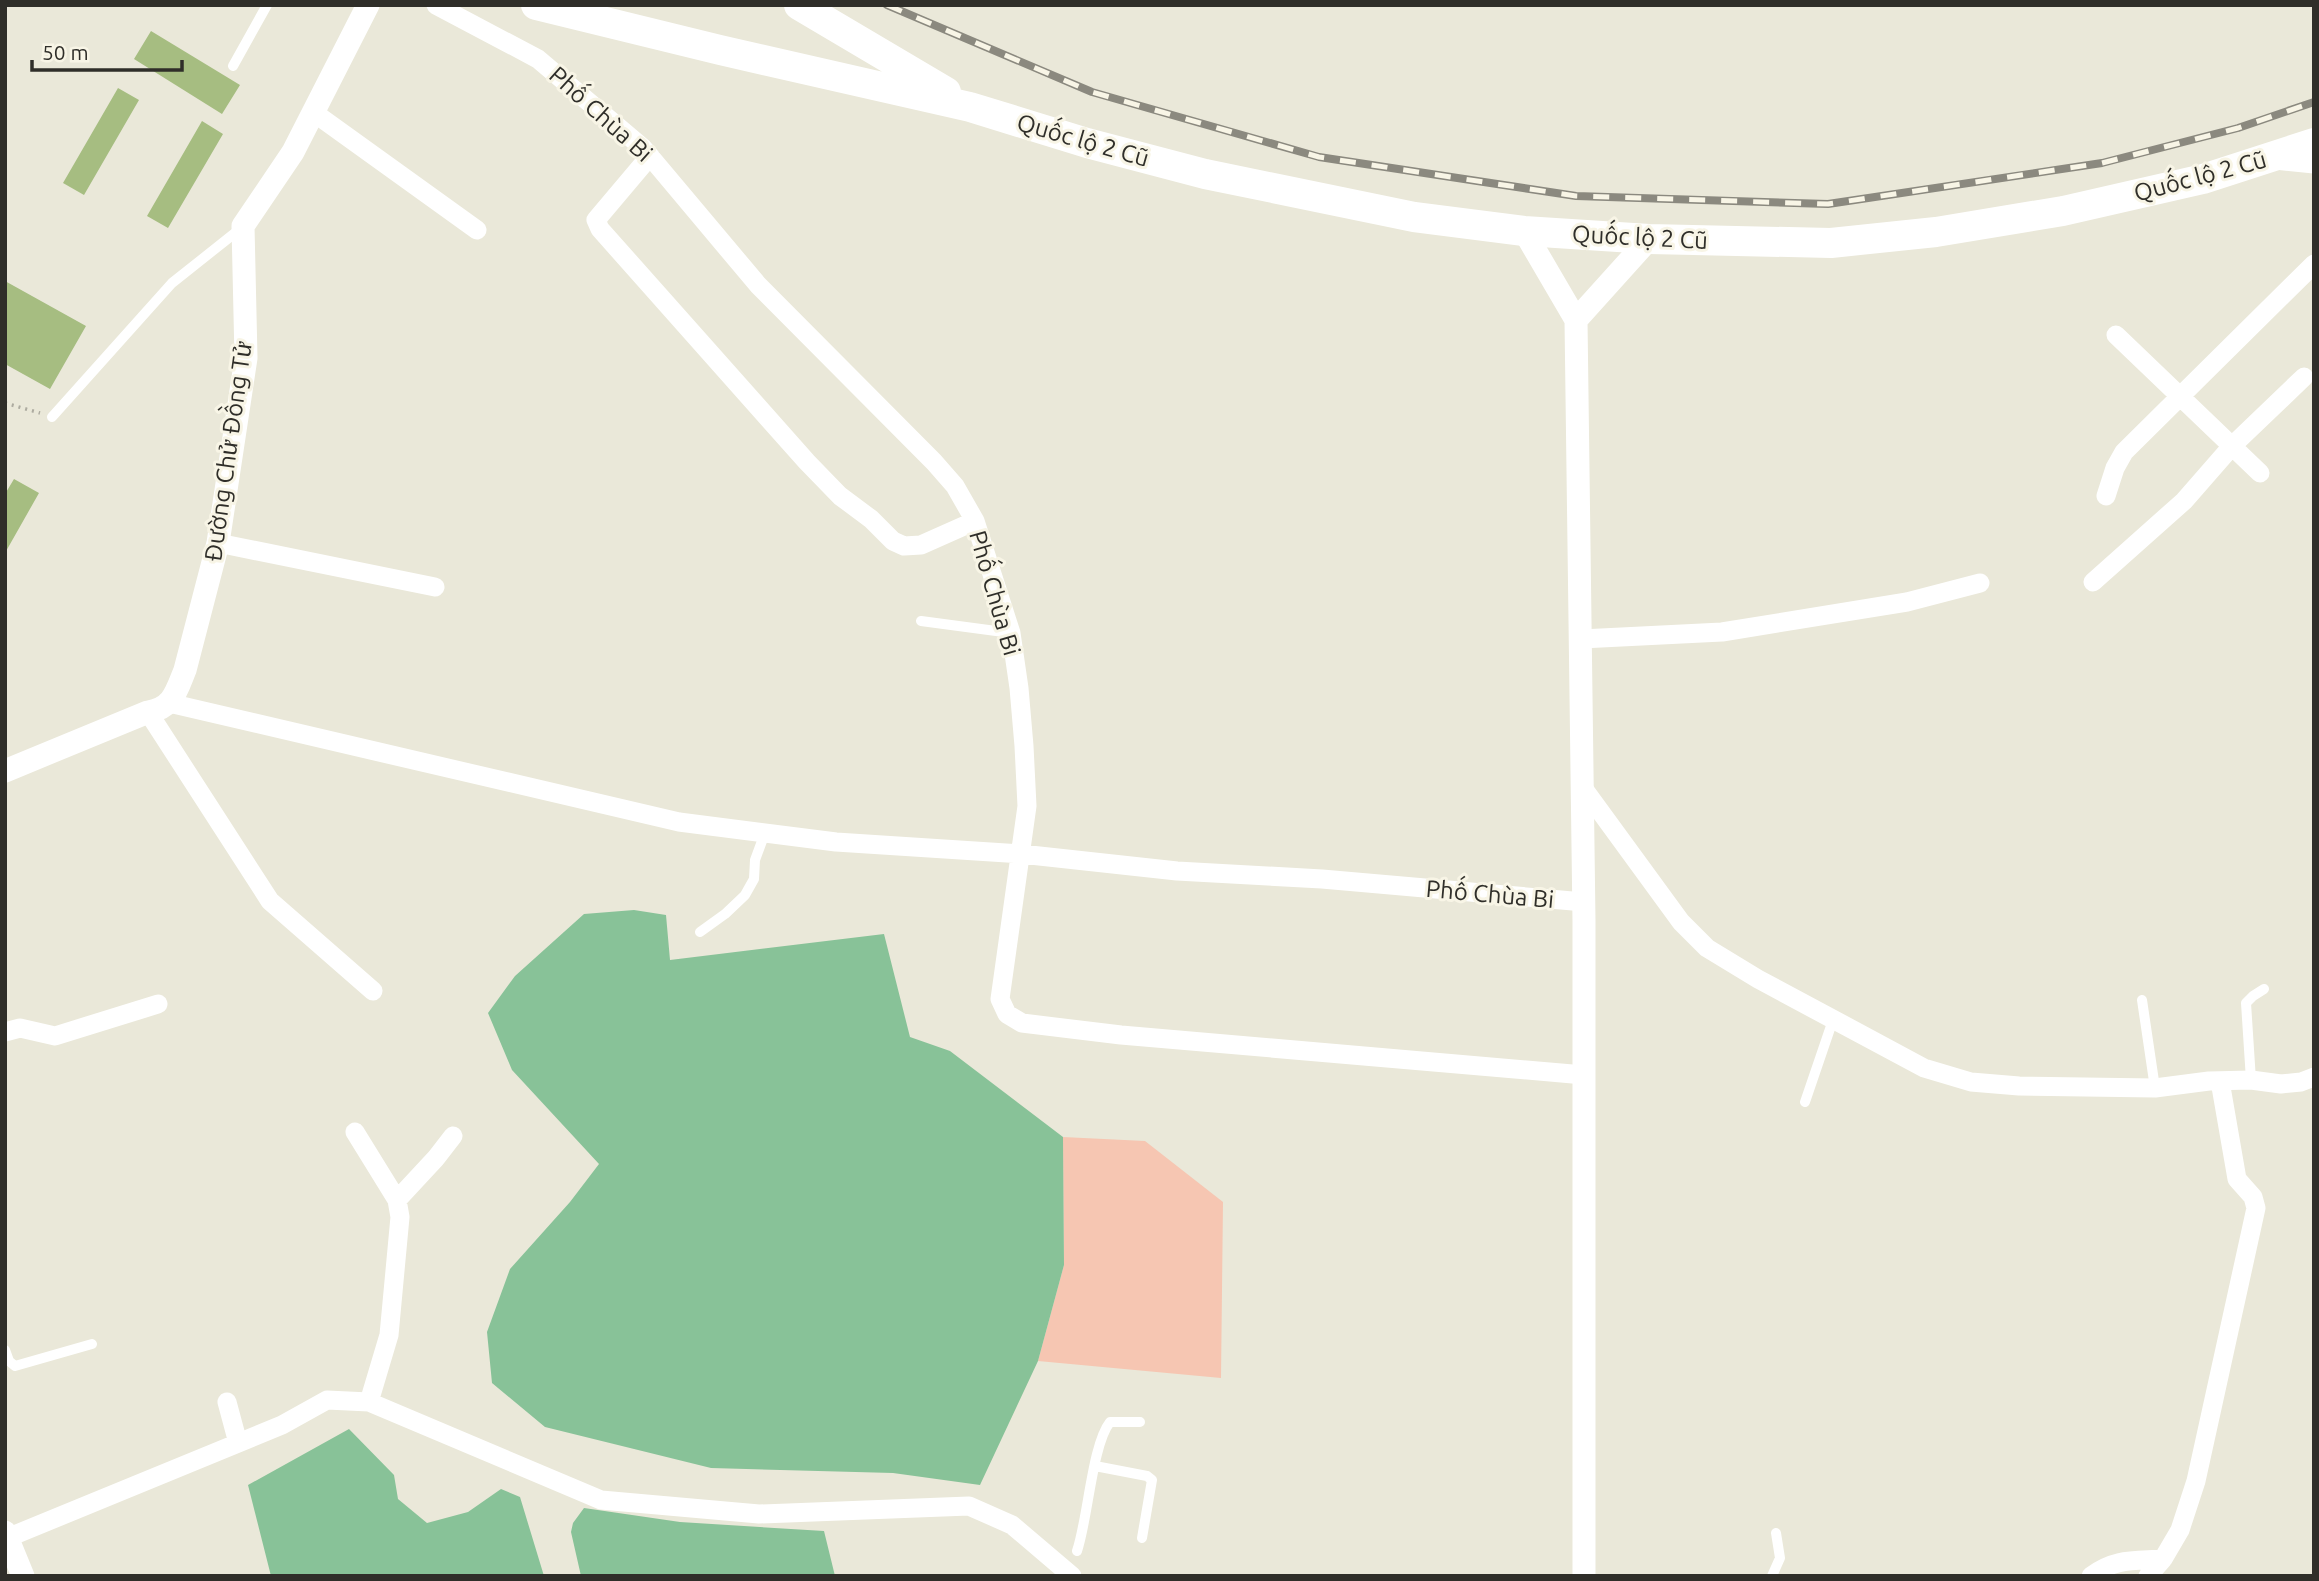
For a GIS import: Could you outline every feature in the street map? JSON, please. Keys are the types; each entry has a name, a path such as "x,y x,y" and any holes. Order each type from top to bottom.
{"main road":[{"name":"Quốc lộ 2 Cũ","path":"536,5 970,107 1087,143 1205,174 1414,217 1524,231 1649,239 1831,243 1936,232 2063,211 2203,179 2314,143"},
{"name":"Quốc lộ 2 Cũ","path":"799,5 970,107"}],"street":[{"path":"243,226 293,152 368,5"},
{"name":"Phố Chùa Bi","path":"436,5 538,59 643,148 758,285 955,486 975,522 1011,633 1024,746 1027,806 1021,854 1177,871 1322,879 1584,902"},
{"path":"313,111 477,230"},
{"path":"650,156 596,220 600,229 690,332 831,488 893,541 904,546 921,545 975,522"},
{"path":"2263,159 2314,164"},
{"name":"Đường Chử Đồng Tử","path":"169,704 185,670 218,542 246,358 243,226"},
{"path":"1524,231 1576,320 1584,902 1584,1576"},
{"path":"1576,320 1649,239"},
{"path":"2106,496 2115,468 2124,452 2314,264"},
{"path":"2116,335 2260,473"},
{"path":"2094,582 2184,501 2232,446 2304,377"},
{"path":"218,542 435,587"},
{"path":"1581,639 1722,632 1907,602 1980,583"},
{"path":"5,771 148,712 162,710 169,704 679,822 836,842 1021,854 1000,999 1007,1014 1022,1023 1121,1035 1584,1075"},
{"path":"148,712 270,901 286,918 373,991"},
{"path":"1581,785 1681,922 1707,948 1924,1068 1971,1082 2019,1086 2155,1088 2251,1080 2281,1084 2301,1082 2314,1077"},
{"path":"5,1032 20,1028 55,1036 158,1004"},
{"path":"2148,1576 2180,1530 2196,1481 2256,1208 2253,1197 2237,1179 2220,1081"},
{"path":"355,1132 397,1200 400,1217 389,1335 369,1402"},
{"path":"397,1200 453,1136"},
{"path":"23,1576 6,1535 282,1425 327,1400 369,1402 601,1500 759,1514 969,1506 1012,1525 1070,1571"},
{"path":"228,1402 238,1443"},
{"path":"2091,1576 2119,1561 2162,1559"}],"lane":[{"path":"233,66 267,5"},
{"path":"52,417 172,283 243,226"},
{"path":"921,621 1011,633"},
{"path":"700,932 745,895 754,878 755,860 765,833"},
{"path":"2251,1080 2246,1003 2264,989"},
{"path":"2142,1000 2155,1088"},
{"path":"1805,1102 1833,1020"},
{"path":"5,1350 9,1361 15,1366 92,1344"},
{"path":"1077,1551 1084,1531 1095,1466 1106,1428 1110,1422 1139,1422"},
{"path":"1095,1466 1147,1476 1152,1480 1142,1538"},
{"path":"1772,1576 1780,1558 1776,1533"}],"path":[{"path":"5,403 52,417"}],"shaded area":[{"path":"634,910 666,915 670,960 884,934 910,1037 950,1051 1063,1137 1064,1265 1038,1361 980,1485 893,1473 711,1468 545,1427 492,1383 487,1332 510,1269 570,1202 599,1164 512,1070 488,1013 515,976 584,914"},
{"path":"1063,1137 1145,1141 1223,1202 1221,1378 1038,1361 1064,1265"},
{"path":"349,1429 394,1475 398,1499 427,1523 468,1512 501,1489 520,1497 544,1576 271,1576 248,1485"},
{"path":"584,1508 680,1522 824,1531 835,1576 581,1576 571,1532 573,1523"}],"building":[{"path":"151,31 240,85 222,114 134,59"},
{"path":"118,88 139,100 84,195 63,183"},
{"path":"202,121 223,134 168,228 147,216"},
{"path":"5,281 86,326 50,389 5,364"},
{"path":"14,479 39,493 5,553 5,494"}],"railway":[{"path":"887,5 1092,92 1319,157 1576,196 1828,204 2102,163 2238,128 2314,102"}]}
